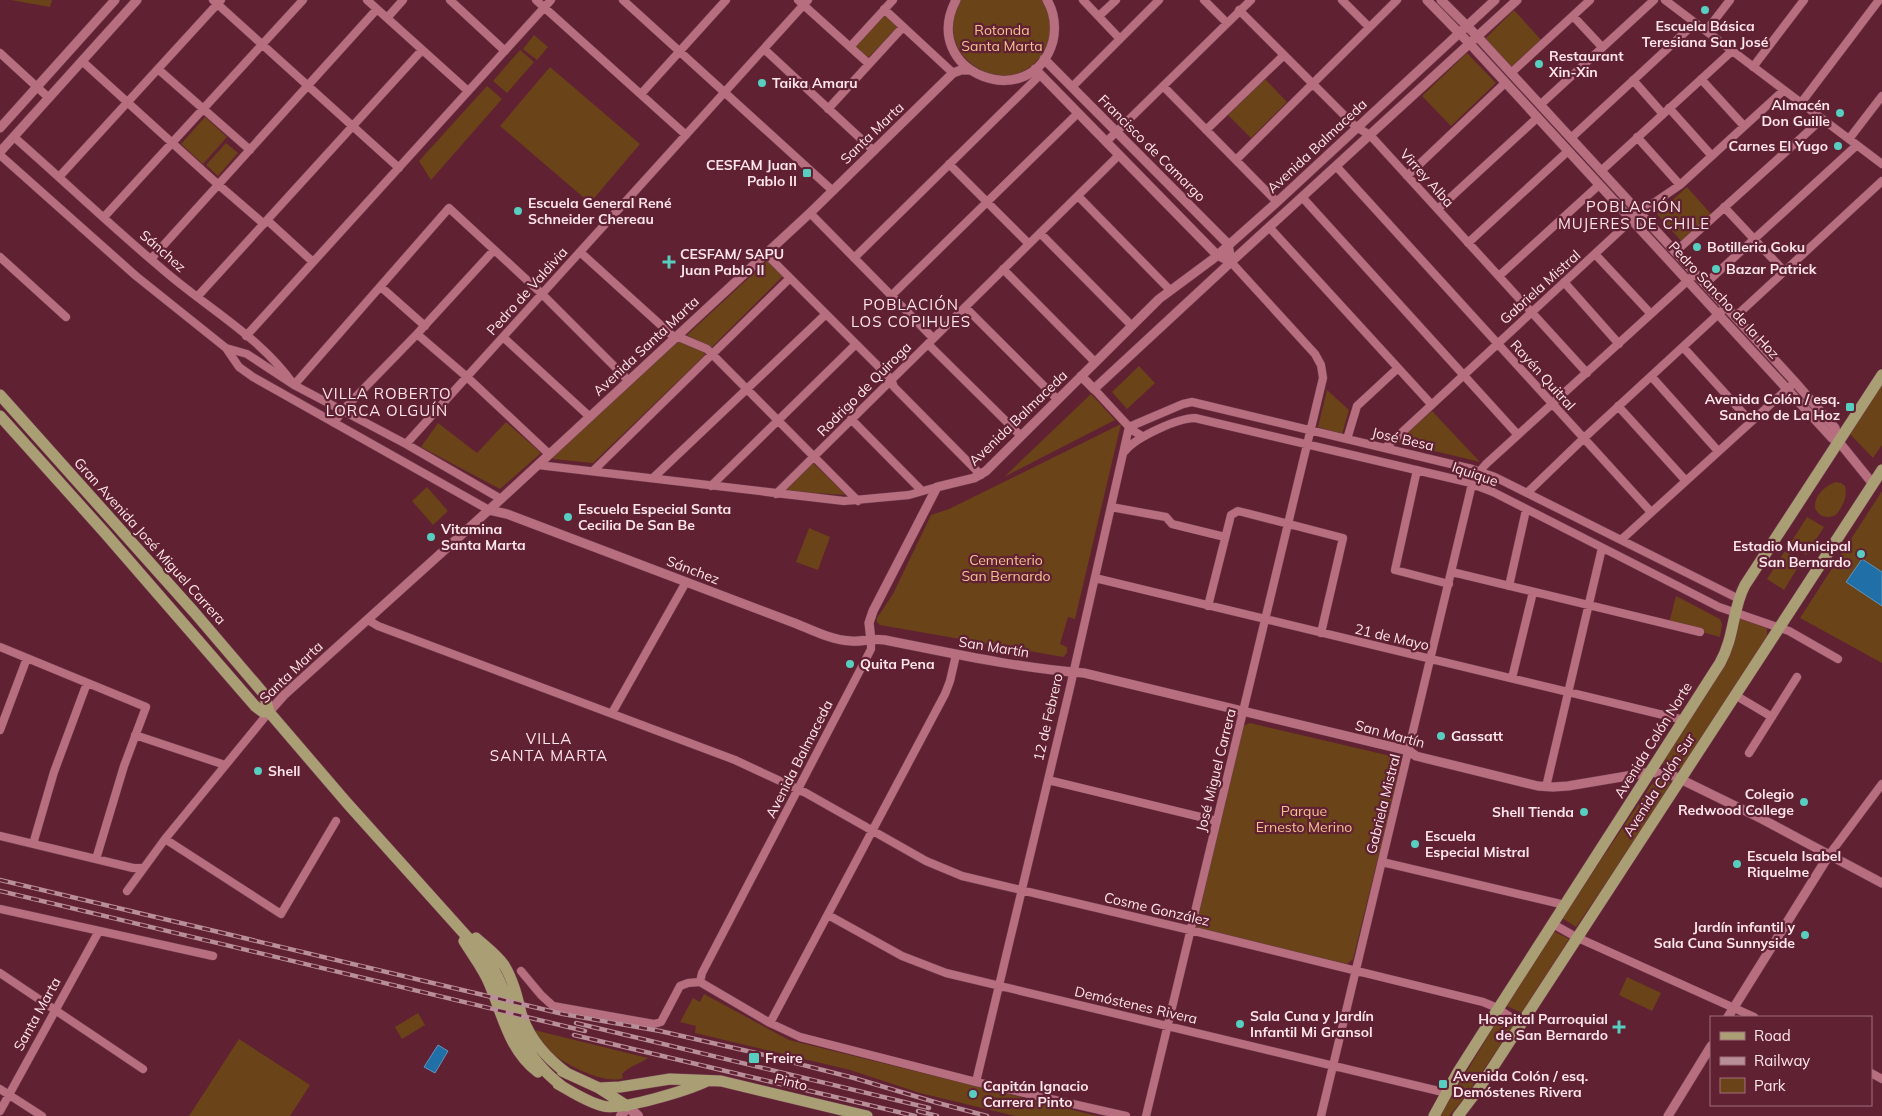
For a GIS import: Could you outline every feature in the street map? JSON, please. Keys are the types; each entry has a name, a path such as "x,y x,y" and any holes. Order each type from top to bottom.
{"main road":[{"name":"Avenida Colón Norte","path":"1434,1116 1498,1009 1725,654 1732,634 1739,599 1752,573 1882,375"},
{"name":"Gran Avenida José Miguel Carrera","path":"0,395 194,612 264,694 269,712 347,804 453,920 492,966 528,1049 545,1072 563,1087"},
{"name":"Gran Avenida José Miguel Carrera","path":"0,416 105,533 255,706 263,712 269,712"},
{"name":"Avenida Colón Sur","path":"1458,1116 1480,1087 1882,470"},
{"name":"Gran Avenida José Miguel Carrera","path":"453,920 489,948 499,959 512,980 525,1024 535,1042 547,1058 568,1074"},
{"name":"Gran Avenida José Miguel Carrera","path":"453,920 490,983 507,1029 519,1053 531,1067 563,1087 603,1106 624,1111"},
{"name":"Gran Avenida José Miguel Carrera","path":"528,1049 552,1067 599,1088 624,1111"},
{"name":"Pinto","path":"599,1088 687,1078 734,1084 867,1116"},
{"name":"Pinto","path":"624,1111 707,1081"},
{"path":"624,1111 638,1116"}],"street":[{"path":"1,124 115,0"},
{"path":"0,153 137,0"},
{"path":"104,217 303,0"},
{"path":"367,0 468,91"},
{"path":"387,18 403,0"},
{"path":"450,0 505,51"},
{"path":"536,0 686,135"},
{"path":"246,336 551,0"},
{"path":"624,0 833,191"},
{"path":"640,94 723,3 714,0"},
{"path":"850,47 892,0"},
{"path":"956,0 950,14 948,29 951,44 958,58 970,70 988,79 1008,80 1037,72"},
{"path":"854,258 949,164 1037,72 1052,44 1055,28 1052,11 1047,0"},
{"path":"1083,0 1120,39"},
{"path":"1099,16 1116,0"},
{"path":"1072,87 1159,0"},
{"path":"1204,0 1227,23"},
{"path":"1106,142 1251,0"},
{"path":"1342,0 1369,27"},
{"path":"1236,160 1397,0"},
{"name":"Pedro Sancho de la Hoz","path":"1427,0 1460,33 1832,438 1839,442 1873,484"},
{"name":"Pedro Sancho de la Hoz","path":"1442,0 1795,382 1835,428 1839,442"},
{"name":"Avenida Balmaceda","path":"700,982 702,973 871,649 869,623 873,612 937,487 981,475 1170,290 1217,255 1277,202 1356,127 1496,0"},
{"name":"Avenida Balmaceda","path":"1094,389 1518,0"},
{"path":"1511,73 1590,0"},
{"path":"1540,105 1654,0"},
{"path":"1665,0 1882,164"},
{"path":"1706,31 1730,0"},
{"path":"1753,67 1804,0"},
{"path":"1801,102 1879,0"},
{"path":"59,177 218,1 262,44 399,168"},
{"path":"804,2 869,64"},
{"name":"Pedro de Valdivia","path":"406,444 764,49 804,2"},
{"path":"151,259 377,10"},
{"path":"884,10 954,73"},
{"name":"Virrey Alba","path":"1239,10 1356,127 1370,135 1587,373"},
{"path":"1573,16 1602,47"},
{"path":"1571,138 1695,23"},
{"path":"828,109 903,27"},
{"path":"764,49 874,151"},
{"path":"197,297 422,50"},
{"path":"1601,171 1732,50"},
{"path":"0,53 49,98"},
{"path":"1206,130 1284,55"},
{"path":"954,73 958,58"},
{"name":"Francisco de Camargo","path":"1044,59 1228,244"},
{"path":"82,61 218,184 313,262"},
{"path":"158,69 250,150"},
{"path":"954,73 961,70 970,70"},
{"name":"Francisco de Camargo","path":"1037,72 1217,255 1231,262 1315,354 1323,371 1310,430"},
{"name":"Santa Marta","path":"810,213 954,73"},
{"path":"1701,79 1744,126"},
{"path":"1633,80 1712,156"},
{"path":"1407,176 1505,83"},
{"path":"1163,86 1277,202"},
{"name":"Gabriela Mistral","path":"1385,448 1639,213 1680,185 1784,90"},
{"path":"1849,139 1882,96"},
{"path":"891,296 1078,113"},
{"path":"1438,209 1538,118"},
{"path":"1675,252 1822,119"},
{"name":"Sánchez","path":"14,136 151,259 276,361 294,385"},
{"path":"1637,137 1680,185"},
{"path":"1705,284 1857,145"},
{"path":"1468,243 1568,151"},
{"name":"Sánchez","path":"0,153 136,276 226,348 239,367 252,377 489,510 507,514 836,639 862,642 870,640"},
{"name":"Rodrigo de Quiroga","path":"776,494 1119,155"},
{"path":"949,164 1029,244"},
{"name":"Rayén Quitral","path":"1336,166 1651,512"},
{"path":"1735,317 1882,181"},
{"path":"1499,276 1599,185"},
{"path":"1078,196 1170,290"},
{"path":"1302,197 1518,435"},
{"path":"1724,207 1784,272"},
{"path":"294,385 449,208 542,294 630,380"},
{"path":"810,213 891,296 930,341 1020,435"},
{"name":"Avenida Santa Marta","path":"501,499 810,213"},
{"path":"1269,227 1431,404"},
{"path":"1040,233 1132,326"},
{"path":"1228,244 1231,262"},
{"path":"334,422 343,410 425,326 494,250"},
{"path":"580,252 675,338 681,338 707,349 858,501"},
{"path":"766,254 856,344 891,380 894,387 981,475"},
{"path":"1595,254 1651,314"},
{"path":"0,257 66,317"},
{"path":"1004,269 1095,362"},
{"name":"Gabriela Mistral","path":"1321,1116 1472,484 1480,471 1518,435 1696,274"},
{"path":"593,471 790,278"},
{"path":"1564,282 1619,344"},
{"path":"381,286 425,326"},
{"path":"965,307 1057,399"},
{"path":"1527,493 1726,307"},
{"path":"653,478 826,314"},
{"path":"417,334 467,376 549,454"},
{"path":"503,337 590,417"},
{"path":"711,486 856,344"},
{"path":"1682,347 1750,422"},
{"name":"Sánchez","path":"226,348 247,354 294,385 406,444 501,499"},
{"path":"1348,439 1357,406 1398,368"},
{"path":"1081,376 1129,427 1142,436"},
{"path":"1651,376 1718,451"},
{"path":"1621,540 1795,382"},
{"name":"José Besa","path":"1129,427 1189,402 1480,471 1739,599"},
{"path":"1618,406 1686,481"},
{"name":"Iquique","path":"1124,450 1142,436 1182,420 1193,418 1472,484 1719,607 1779,627"},
{"path":"851,419 922,491"},
{"name":"12 de Febrero","path":"976,1082 1129,427"},
{"name":"José Miguel Carrera","path":"1146,1116 1310,430"},
{"path":"538,465 844,501 858,501 937,487"},
{"path":"1416,470 1395,570 1449,584"},
{"path":"501,499 507,514"},
{"name":"Santa Marta","path":"127,891 165,839 284,695 501,499"},
{"path":"1111,508 1166,517 1172,524 1225,537"},
{"path":"1509,586 1526,510"},
{"path":"1208,606 1231,515 1238,512 1343,538 1320,633"},
{"path":"1546,787 1602,548"},
{"path":"1452,572 1700,632"},
{"name":"21 de Mayo","path":"1095,578 1684,720"},
{"path":"612,713 686,582"},
{"path":"1512,678 1533,592"},
{"name":"Cosme González","path":"368,620 378,626 735,760 799,790 926,861 952,872 1021,891 1484,1002 1520,1023"},
{"path":"1779,627 1838,659"},
{"name":"San Martín","path":"870,640 881,640 956,655 1084,673 1409,751 1416,756 1546,787 1568,786 1651,772 1666,774 1682,778 1882,883"},
{"path":"0,647 146,707 114,795 96,859"},
{"path":"770,1023 945,694 950,682 956,655"},
{"path":"0,730 27,658"},
{"path":"1749,753 1797,677"},
{"path":"33,844 54,772 87,682"},
{"path":"1735,695 1772,717"},
{"path":"135,735 225,765"},
{"path":"1048,780 1217,821"},
{"path":"1729,1016 1829,855 1882,784"},
{"path":"165,839 281,914 336,821"},
{"path":"0,836 142,868"},
{"path":"1382,862 1565,905"},
{"path":"0,909 213,956"},
{"name":"Demóstenes Rivera","path":"828,915 916,963 961,978 1447,1093"},
{"path":"1553,924 1576,937 1752,1016"},
{"name":"Santa Marta","path":"0,1110 99,931"},
{"path":"520,971 553,1006 654,1024 661,1022 680,986 700,982 770,1023 800,1037 976,1082 1126,1116"},
{"path":"0,973 143,1069"},
{"path":"1668,1116 1710,1048"},
{"path":"0,1089 42,1116"}],"green space":[{"path":"11,0 52,0 50,7"},
{"name":"Rotonda Santa Marta","path":"960,0 1044,0 1051,19 1051,34 1041,56 1024,71 1013,75 1001,77 989,75 976,67 962,54 954,37 954,18"},
{"path":"1514,10 1541,40 1511,67 1485,39"},
{"path":"885,13 899,26 868,58 855,46"},
{"path":"534,35 548,47 537,60 523,49"},
{"path":"520,50 534,62 507,93 493,81"},
{"path":"1467,53 1496,83 1451,126 1422,96"},
{"path":"550,67 640,144 590,203 500,126"},
{"path":"1265,79 1287,102 1251,138 1228,115"},
{"path":"487,86 502,99 431,180 419,161"},
{"path":"205,117 227,137 203,164 181,144"},
{"path":"226,143 238,153 218,176 206,165"},
{"path":"1687,187 1711,214 1681,241 1657,214"},
{"path":"768,260 783,276 711,348 687,335"},
{"path":"677,340 704,351 705,355 593,463 553,459 552,456"},
{"path":"1139,366 1155,383 1127,409 1112,392"},
{"path":"1882,379 1882,445 1873,458 1847,431"},
{"path":"1327,390 1349,410 1342,434 1318,427"},
{"path":"1091,394 1115,420 1004,477"},
{"path":"1432,411 1480,462 1397,442"},
{"path":"506,422 541,453 500,489 421,447 438,423 477,453"},
{"name":"Cementerio San Bernardo","path":"1121,424 1075,619 1068,617 1060,644 1067,647 1067,653 1063,657 880,625 877,622 877,618 893,594 931,515 949,509"},
{"path":"813,463 846,495 783,491"},
{"path":"1835,482 1845,486 1844,502 1836,515 1824,516 1815,508 1816,500 1827,486"},
{"path":"427,487 448,511 433,525 412,501"},
{"name":"Estadio Municipal San Bernardo","path":"1882,491 1882,663 1800,618"},
{"path":"1807,517 1824,527 1806,555 1790,544"},
{"path":"809,528 830,537 818,570 796,562"},
{"path":"1785,551 1801,562 1784,590 1767,579"},
{"path":"1676,596 1720,619 1722,624 1720,637 1669,623"},
{"path":"1738,618 1767,628 1767,636 1683,769 1662,764 1731,652"},
{"name":"Parque Ernesto Merino","path":"1250,723 1395,757 1400,762 1401,765 1353,959 1347,964 1200,929 1196,926 1243,726"},
{"path":"1658,779 1670,782 1671,788 1576,927 1562,918 1652,784"},
{"path":"1553,931 1569,939 1522,1013 1505,1005"},
{"path":"1627,977 1661,993 1652,1011 1619,995"},
{"path":"704,994 789,1040 1097,1116 1015,1116 920,1093 850,1070 695,1033 696,1026 680,1022 693,998 700,1002"},
{"path":"418,1013 425,1025 402,1039 395,1027"},
{"path":"1500,1016 1514,1025 1465,1097 1449,1116 1440,1116"},
{"path":"534,1030 648,1058 625,1071 622,1074 623,1078 615,1080 605,1078 582,1071 551,1053 543,1045"},
{"path":"239,1039 310,1085 290,1116 189,1116"}],"water":[{"path":"1862,559 1882,572 1882,606 1846,582"},
{"path":"438,1045 448,1051 435,1073 424,1067"}],"railway":[{"path":"0,880 563,1014 660,1031 756,1053 854,1078 987,1116"},
{"path":"0,891 585,1031"},
{"path":"576,1023 929,1108"},
{"path":"574,1035 915,1116"},
{"path":"918,1111 937,1116"}],"place":[{"name":"Escuela Básica Teresiana San José","path":"1705,10"},
{"name":"Restaurant Xin-Xin","path":"1539,64"},
{"name":"Taika Amaru","path":"762,83"},
{"name":"Almacén Don Guille","path":"1840,113"},
{"name":"Carnes El Yugo","path":"1838,146"},
{"name":"CESFAM Juan Pablo II","path":"807,173"},
{"name":"Escuela General René Schneider Chereau","path":"518,211"},
{"name":"Botilleria Goku","path":"1697,247"},
{"name":"CESFAM/ SAPU Juan Pablo II","path":"669,262"},
{"name":"Bazar Patrick","path":"1716,269"},
{"name":"Avenida Colón / esq. Sancho de La Hoz","path":"1850,407"},
{"name":"Escuela Especial Santa Cecilia De San Be","path":"568,517"},
{"name":"Vitamina Santa Marta","path":"431,537"},
{"name":"Estadio Municipal San Bernardo","path":"1861,554"},
{"name":"Quita Pena","path":"850,664"},
{"name":"Gassatt","path":"1441,736"},
{"name":"Shell","path":"258,771"},
{"name":"Colegio Redwood College","path":"1804,802"},
{"name":"Shell Tienda","path":"1584,812"},
{"name":"Escuela Especial Mistral","path":"1415,844"},
{"name":"Escuela Isabel Riquelme","path":"1737,864"},
{"name":"Jardín infantil y Sala Cuna Sunnyside","path":"1805,935"},
{"name":"Sala Cuna y Jardín Infantil Mi Gransol","path":"1240,1024"},
{"name":"Hospital Parroquial de San Bernardo","path":"1619,1027"},
{"name":"Freire","path":"754,1058"},
{"name":"Avenida Colón / esq. Demóstenes Rivera","path":"1443,1084"},
{"name":"Capitán Ignacio Carrera Pinto","path":"973,1094"}],"district":[{"name":"POBLACIÓN MUJERES DE CHILE","path":"1634,214"},
{"name":"POBLACIÓN LOS COPIHUES","path":"911,312"},
{"name":"VILLA ROBERTO LORCA OLGUÍN","path":"387,402"},
{"name":"VILLA SANTA MARTA","path":"549,746"}]}
